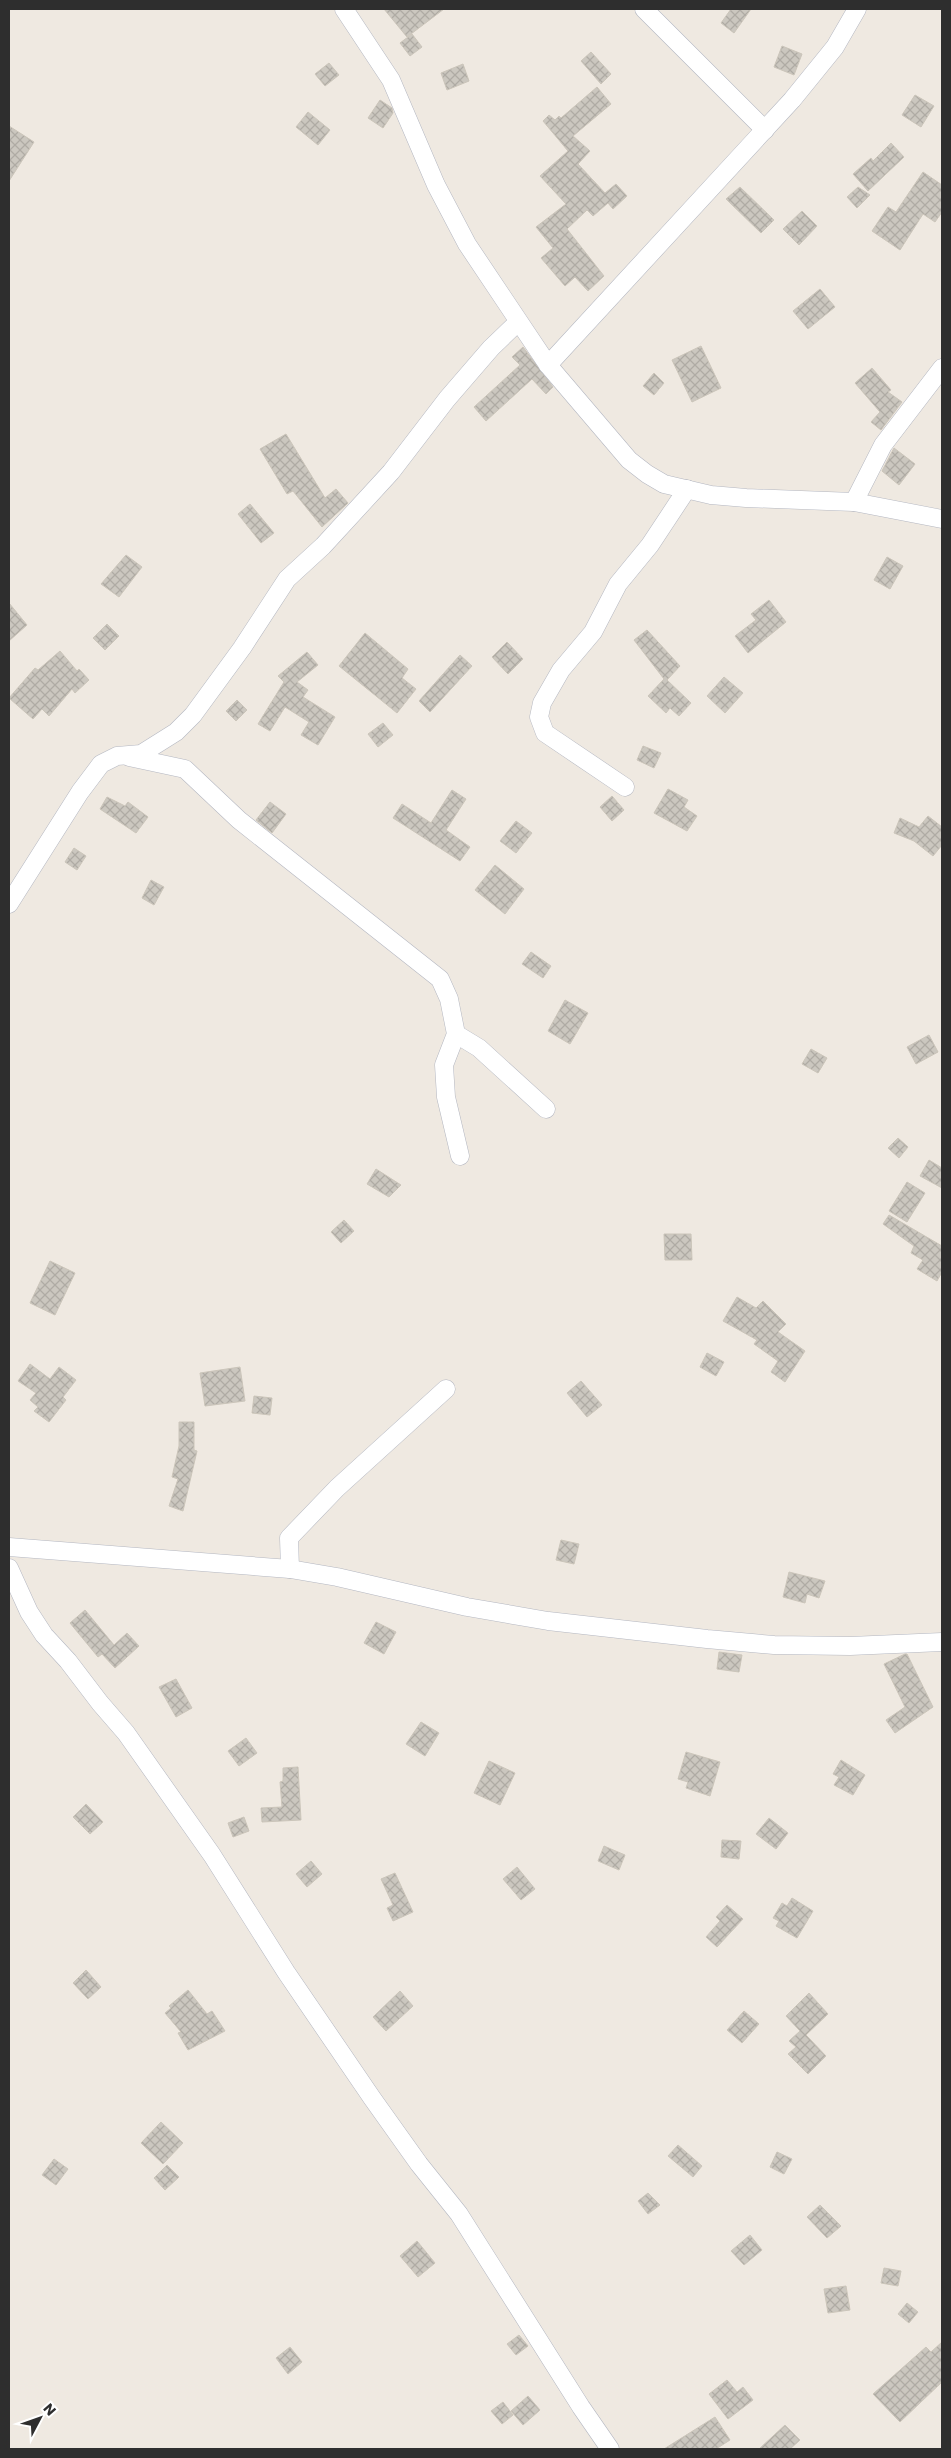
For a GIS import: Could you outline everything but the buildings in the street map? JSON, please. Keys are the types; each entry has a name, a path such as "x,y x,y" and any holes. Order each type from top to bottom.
{"street":[{"path":"344,9 391,80 410,129 467,244 548,366 629,460 664,484 687,489 746,498 854,502 942,519"},
{"path":"644,9 766,130"},
{"path":"548,366 792,100 835,47 857,9"},
{"path":"9,904 80,792 101,764 116,756 142,754 159,744 193,715 236,656 287,579 323,546 391,472 447,399 491,348 518,322"},
{"path":"854,502 883,444 942,368"},
{"path":"625,787 545,733 539,717 542,703 561,670 593,632 618,584 650,545 687,489"},
{"path":"126,756 185,769 238,820 440,979 449,999 456,1034 444,1065 446,1097 460,1156"},
{"path":"456,1034 479,1048 546,1109"},
{"path":"290,1569 289,1538 337,1488 446,1388"},
{"path":"9,1547 290,1569 337,1576 468,1607 512,1615 707,1639 784,1645 850,1646 942,1642"},
{"path":"9,1568 29,1612 44,1635 68,1661 126,1733 212,1855 286,1972 372,2098 419,2164 459,2214 581,2407 610,2449"}]}
